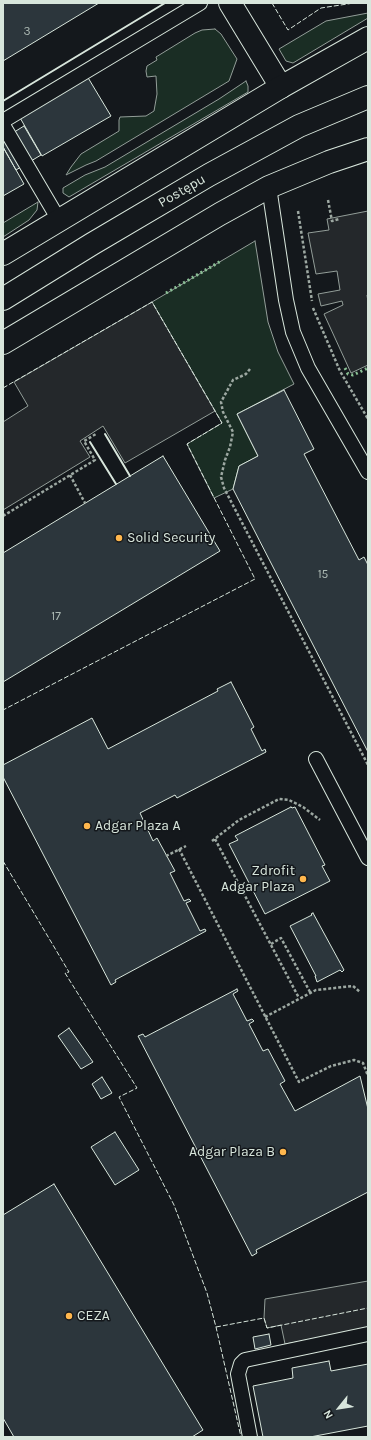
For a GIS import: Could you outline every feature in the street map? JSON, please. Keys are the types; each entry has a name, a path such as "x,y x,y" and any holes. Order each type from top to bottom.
{"street":[{"path":"230,3 281,87"},
{"path":"3,254 281,87 368,38"},
{"name":"Postępu","path":"3,299 92,244 209,175 299,126 368,97"},
{"path":"3,343 220,214 269,187 330,162 368,149"}],"lane":[{"path":"3,121 200,3"},
{"path":"3,125 59,220"},
{"path":"269,187 286,300 293,332 308,368 368,472"},
{"path":"316,760 368,858"},
{"path":"250,1437 238,1374 241,1364 245,1360 368,1334"}],"path":[{"path":"328,200 332,221 339,219"},
{"path":"298,211 313,307 340,371 368,419"},
{"path":"250,369 246,374 233,380 221,402 233,432 221,477 224,488 368,765"},
{"path":"3,516 95,460 84,441 96,434"},
{"path":"70,475 86,503"},
{"path":"299,998 214,840 239,820 279,799 289,800 310,811 322,822"},
{"path":"166,856 186,846"},
{"path":"179,849 299,1082 331,1066 354,1060 363,1063 368,1076"},
{"path":"271,944 281,938 310,992"},
{"path":"265,1017 316,990 353,986 360,992"}],"green space":[{"path":"368,13 368,18 293,63 286,61 279,49 326,21"},
{"path":"215,29 221,34 237,59 229,81 96,161 66,175 81,154 119,131 120,117 146,116 154,111 157,94 156,76 147,77 146,71 147,66 157,60 156,57 195,33 202,30"},
{"path":"246,81 248,92 69,197 63,193 63,188 85,175 105,167 219,99"},
{"path":"38,202 37,210 29,220 3,237 3,223"},
{"path":"255,241 268,322 278,352 294,384 237,414 258,456 239,466 233,489 214,498 187,444 222,423 152,302"}],"shaded area":[{"path":"368,211 368,365 351,373 324,314 343,305 342,301 321,306 318,294 340,290 337,271 316,274 308,233 329,230 327,219"},
{"path":"152,302 215,411 125,463 103,426 80,441 90,457 3,510 3,422 28,406 14,382"},
{"path":"368,1281 368,1329 285,1344 281,1325 267,1328 264,1318 265,1299"}],"building":[{"path":"3,3 99,3 3,61"},
{"path":"87,76 111,116 42,156 19,116"},
{"path":"24,126 41,155 16,170 3,147 3,139"},
{"path":"3,147 24,184 3,196"},
{"path":"284,390 314,449 304,454 359,560 364,557 368,565 368,752 233,489 239,466 258,456 237,414"},
{"path":"163,456 220,551 3,682 3,553"},
{"name":"Adgar Plaza A","path":"231,682 254,727 251,729 262,751 265,749 266,752 177,798 175,795 140,813 153,841 157,838 175,871 170,873 184,901 189,899 191,901 186,903 200,931 205,929 206,931 115,980 116,982 111,985 3,777 3,765 92,718 108,749 218,691 217,689"},
{"path":"291,807 295,807 325,865 322,866 330,881 265,914 229,844 238,840 235,836"},
{"path":"313,913 344,970 342,972 340,970 317,982 316,976 290,926 312,915 311,914"},
{"name":"Adgar Plaza B","path":"237,989 238,991 233,994 247,1021 252,1019 254,1021 249,1024 263,1051 268,1049 285,1081 280,1084 295,1111 360,1076 368,1109 368,1192 256,1250 257,1253 252,1256 138,1036 143,1034 145,1037"},
{"path":"69,1028 93,1062 81,1069 58,1036"},
{"path":"102,1077 112,1093 101,1099 92,1084"},
{"path":"115,1132 139,1170 115,1185 91,1147"},
{"name":"CEZA","path":"54,1184 203,1430 192,1437 14,1437 3,1418 3,1215"},
{"path":"269,1334 271,1345 255,1349 253,1337"},
{"path":"329,1361 331,1371 368,1364 368,1426 310,1437 263,1437 253,1386 293,1378 292,1368"}],"hedge":[{"path":"166,293 221,261"},
{"path":"345,368 348,374 353,375 368,368"}],"fence":[{"path":"272,3 288,30 321,8 354,3"},
{"path":"3,388 152,302 222,423 187,444 255,579 3,710"},
{"path":"3,861 69,972 65,973 137,1088 119,1097 174,1205 207,1293 241,1437"},
{"path":"216,1327 264,1318 267,1328 368,1308"}],"wall":[{"path":"3,101 165,3"},
{"path":"105,434 130,476"},
{"path":"90,442 116,484"}],"place":[{"name":"Solid Security","path":"119,538"},
{"name":"Adgar Plaza A","path":"87,826"},
{"name":"Zdrofit Adgar Plaza","path":"303,879"},
{"name":"Adgar Plaza B","path":"283,1152"},
{"name":"CEZA","path":"69,1316"}]}
